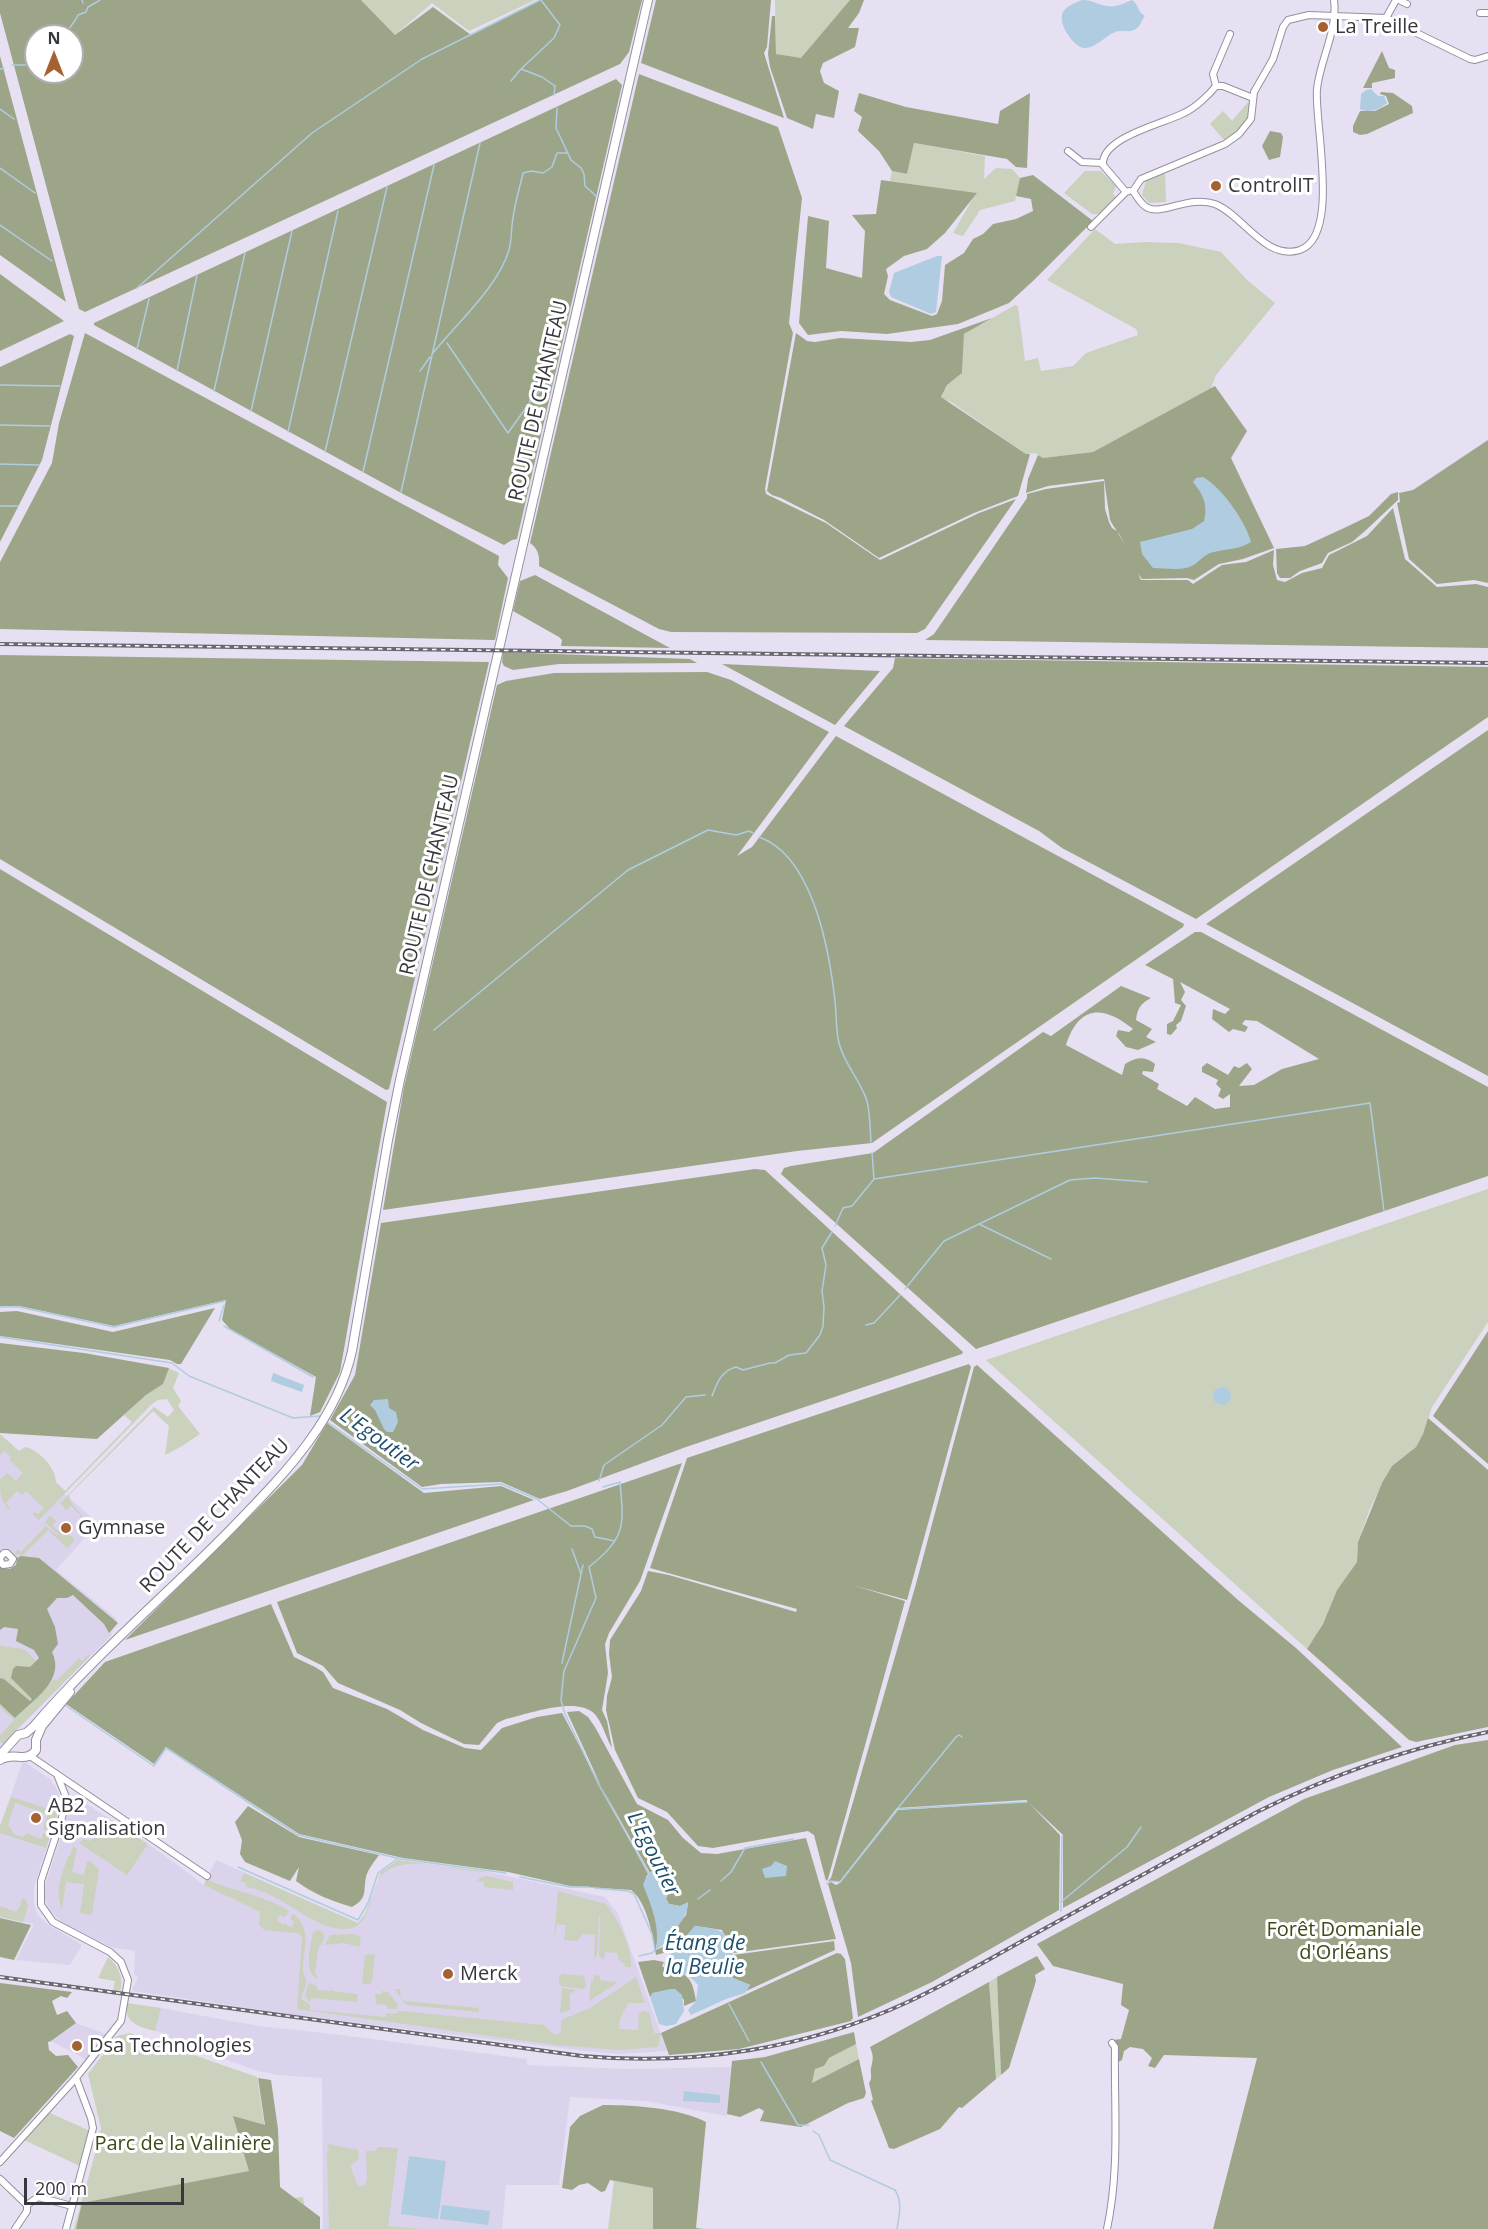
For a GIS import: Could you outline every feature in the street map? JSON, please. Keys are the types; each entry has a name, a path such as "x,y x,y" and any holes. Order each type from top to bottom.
{"main road":[{"name":"ROUTE DE CHANTEAU","path":"0,1755 18,1735 26,1733 72,1683 252,1507 291,1465 326,1415 348,1368 398,1088 648,0"},
{"name":"ROUTE DE CHANTEAU","path":"30,1756 42,1726 87,1670"},
{"path":"26,1733 36,1744"},
{"path":"13,1741 13,1750 18,1756"},
{"path":"0,1760 8,1756 25,1758 30,1756"}],"street":[{"path":"1253,98 1223,86 1216,86 1185,112 1117,142 1104,155 1102,162 1105,169 1150,209 1193,201 1208,202 1228,212 1271,247 1288,251 1307,246 1316,236 1321,222 1323,161 1317,93 1334,16 1334,0"},
{"path":"1386,18 1398,0 1407,4"},
{"path":"1480,14 1488,13"},
{"path":"1091,227 1141,179 1229,142 1239,134 1251,119 1253,98 1259,81 1273,59 1283,27 1288,20 1303,16 1386,18 1470,59 1488,56"},
{"path":"1216,86 1213,74 1230,34"},
{"path":"1068,151 1082,162 1102,162"},
{"path":"0,2162 76,2078 121,2021 128,1980 121,1962 110,1952 53,1922 41,1905 41,1881 66,1805 66,1797 55,1775 38,1755 36,1744"},
{"path":"30,1756 207,1876"},
{"path":"1107,2229 1114,2187 1117,2146 1115,2047 1112,2043"},
{"path":"66,2229 93,2128 92,2118 76,2078"},
{"path":"0,2179 27,2205 27,2211 15,2229"},
{"path":"27,2205 38,2197 72,2206"}],"shaded area":[{"path":"0,1438 98,1523 56,1570 116,1618 111,1636 0,1747"},
{"path":"23,1761 50,1779 58,1791 60,1806 34,1887 34,1903 37,1914 47,1924 82,1945 70,1965 16,1960 34,1924 0,1917 0,1826"},
{"path":"73,1798 90,1806 160,1852 204,1885 216,1860 358,1923 365,1914 381,1872 398,1860 488,1872 605,1897 618,1914 667,2051 619,2054 585,2051 295,2015 132,1991 138,1977 134,1975 135,1951 111,1947 63,1923 49,1911 46,1903 44,1894 46,1883"},
{"path":"160,2008 259,2026 527,2059 527,2065 626,2069 731,2067 727,2116 645,2101 570,2097 559,2185 506,2185 502,2229 323,2229 322,2078 278,2075 258,2071 185,2045 185,2042 169,2039 169,2034 155,2031"},
{"path":"76,2023 108,2035 87,2060 51,2041"}],"green space":[{"path":"0,0 361,0 395,35 433,7 471,35 541,0 642,0 629,52 620,64 85,312 79,309 0,13"},
{"path":"361,0 535,0 469,31 432,3 395,35"},
{"path":"656,0 771,0 767,47 764,53 784,118 641,63"},
{"path":"775,0 850,0 801,59 776,54"},
{"path":"850,0 864,0 859,13 848,28 859,28 855,47 823,63 820,71 824,83 839,91 834,118 816,114 813,129 787,118 768,54 772,16 775,16 776,54 801,58"},
{"path":"1382,51 1389,68 1395,70 1395,78 1372,83 1372,88 1363,88"},
{"path":"0,56 66,302 0,255"},
{"path":"639,74 778,127 802,198 789,323 793,333 765,489 766,494 826,523 880,560 979,513 1016,499 925,629 917,633 671,632 659,629 539,566 538,553 530,543"},
{"path":"616,79 622,85 517,539 504,545 403,494 94,325 94,323"},
{"path":"1381,92 1393,93 1412,106 1413,113 1367,134 1360,135 1353,132 1353,126 1360,111 1375,111 1389,104 1386,96 1380,94"},
{"path":"859,93 906,107 998,124 1000,111 1030,93 1027,168 1016,167 1007,159 914,143 907,174 892,171 879,151 858,131 862,117 854,111"},
{"path":"1248,102 1251,105 1245,121 1239,130 1225,141 1210,124 1223,111 1232,121"},
{"path":"1270,131 1281,133 1283,137 1280,157 1269,160 1262,146"},
{"path":"914,143 985,156 984,179 996,168 1012,169 1020,178 1015,201 980,210 963,236 953,233 976,193 890,181 892,171 907,174"},
{"path":"1085,171 1101,171 1116,186 1113,194 1117,198 1100,214 1092,214 1064,193"},
{"path":"1165,172 1166,202 1149,203 1142,195 1146,180"},
{"path":"1033,175 1093,221 1009,303 958,324 887,334 841,331 808,335 799,323 808,216 829,221 826,268 862,278 865,231 852,215 876,214 881,180 977,193 945,233 927,249 904,256 886,269 888,276 884,294 890,300 932,316 937,314 942,301 945,265 964,253 973,239 983,234 993,224 1016,219 1033,211 1031,199 1016,196 1020,178"},
{"path":"1095,229 1115,244 1179,243 1221,252 1247,280 1275,303 1216,375 1210,391 1093,452 1043,458 1035,453 1026,454 951,402 941,398 947,385 962,373 964,334 1015,305 1018,306 1025,361 1038,358 1041,371 1073,366 1086,353 1138,335 1136,329 1047,280"},
{"path":"0,274 64,321 0,351"},
{"path":"992,318 964,334 962,373 947,385 941,397 1026,454 1030,454 1018,496 974,513 879,558 824,520 767,491 796,333 807,341 815,342 840,338 911,342 930,340"},
{"path":"85,333 499,556 498,565 508,578 495,640 0,629 0,562 52,463 59,423"},
{"path":"70,334 74,336 42,460 0,542 0,367"},
{"path":"1215,386 1247,431 1231,458 1274,548 1243,559 1219,564 1194,580 1187,578 1142,579 1138,574 1141,580 1188,580 1193,584 1222,565 1246,562 1274,550 1273,565 1277,580 1285,582 1302,573 1322,568 1329,555 1367,536 1393,508 1405,559 1437,587 1476,584 1488,587 1488,648 925,640 934,634 1027,498 1027,494 1104,481 1105,509 1112,528 1117,531 1110,520 1104,479 1048,486 1026,493 1028,479 1038,455 1043,458 1093,452"},
{"path":"1488,440 1488,583 1474,580 1437,584 1409,559 1397,503 1400,502 1399,493 1413,490"},
{"path":"1398,492 1398,500 1352,542 1328,553 1322,563 1300,571 1290,578 1280,578 1277,573 1276,549 1305,546 1344,528 1369,516 1391,494"},
{"path":"535,575 670,648 561,646 562,640 559,637 513,611 520,581"},
{"path":"503,652 690,659 697,663 559,664 513,670 504,666"},
{"path":"0,655 489,662 389,1089 386,1090 0,859"},
{"path":"895,658 1488,667 1488,717 1196,919 1062,848 1039,831 844,726 893,668"},
{"path":"722,664 880,671 835,725"},
{"path":"707,672 731,680 829,732 737,856 752,847 836,736 1184,924 1183,927 872,1143 797,1151 383,1210 404,1087 497,685 506,681 554,673"},
{"path":"1488,730 1488,1076 1206,924"},
{"path":"0,869 387,1102 340,1372 320,1412 310,1416 316,1377 230,1329 222,1320 226,1300 114,1326 19,1306 0,1306"},
{"path":"1195,932 1201,932 1488,1087 1488,1176 976,1349 781,1174 784,1168 791,1166 873,1153 1043,1032 1051,1036 1121,986 1151,998 1140,1007 1136,1020 1152,1029 1146,1037 1156,1042 1138,1050 1126,1047 1116,1036 1118,1030 1129,1032 1133,1029 1112,1016 1093,1013 1078,1022 1066,1045 1122,1075 1125,1064 1129,1062 1140,1058 1151,1061 1155,1064 1153,1072 1143,1071 1142,1074 1159,1084 1157,1089 1187,1106 1195,1097 1215,1109 1230,1107 1230,1094 1223,1099 1218,1096 1221,1089 1216,1084 1218,1080 1202,1072 1202,1067 1207,1063 1228,1075 1234,1066 1239,1068 1247,1063 1252,1069 1239,1086 1254,1085 1282,1069 1319,1059 1257,1021 1245,1020 1242,1024 1248,1027 1245,1032 1233,1029 1229,1032 1212,1019 1213,1009 1225,1014 1230,1009 1180,982 1185,992 1181,1000 1186,1006 1181,1021 1176,1025 1177,1028 1171,1035 1167,1034 1167,1024 1173,1021 1181,1005 1175,1003 1173,979 1145,965"},
{"path":"755,1169 765,1170 963,1352 962,1354 540,1499 501,1482 422,1487 330,1420 355,1375 381,1223"},
{"path":"1488,1189 1488,1322 1432,1407 1416,1447 1392,1466 1370,1508 1358,1542 1357,1562 1337,1590 1323,1624 1307,1649 986,1360"},
{"path":"215,1308 181,1364 170,1360 0,1336 0,1312 17,1311 113,1332"},
{"path":"1488,1331 1488,1464 1433,1416"},
{"path":"0,1343 84,1353 169,1368 163,1384 146,1395 97,1439 0,1433"},
{"path":"969,1364 971,1367 907,1600 852,1585 905,1601 828,1879 826,1881 814,1835 808,1831 713,1848 698,1846 667,1812 638,1798 615,1750 606,1710 612,1677 610,1640 641,1591 648,1571 796,1612 797,1609 650,1568 687,1458"},
{"path":"977,1365 1238,1600 1296,1648 1402,1747 1333,1770 1269,1797 1063,1908 1063,1835 1029,1803 1060,1835 1059,1910 932,1982 858,2017 851,1963 828,1884 840,1883 898,1810 1028,1802 1026,1800 897,1808 840,1881 828,1881 831,1878 916,1584 974,1367"},
{"path":"168,1368 179,1373 173,1388 181,1401 178,1406 200,1434 165,1455 169,1426 153,1411 69,1495 72,1504 88,1523 71,1506 66,1510 60,1503 154,1407 168,1417 174,1410 167,1399 158,1400 39,1520 32,1514 35,1512 38,1514 44,1508 26,1491 22,1495 17,1491 6,1503 10,1508 6,1506 1,1496 0,1480 7,1473 16,1481 23,1473 9,1459 11,1457 5,1451 0,1455 0,1434 19,1451 25,1447 41,1455 50,1465 56,1482 65,1491 132,1422 124,1415 146,1395 163,1384"},
{"path":"1428,1418 1488,1470 1488,1727 1416,1742 1409,1740 1307,1649 1323,1624 1337,1590 1357,1562 1358,1542 1382,1483 1392,1466 1416,1447"},
{"path":"327,1423 424,1493 501,1486 534,1500 125,1640 302,1465"},
{"path":"682,1463 640,1581 609,1633 605,1644 608,1673 602,1710 607,1721 612,1748 595,1714 583,1707 572,1706 549,1708 506,1719 497,1723 479,1745 464,1744 400,1710 338,1683 323,1666 297,1653 277,1602"},
{"path":"50,1515 56,1521 52,1525 64,1536 67,1533 75,1540 67,1548 48,1530 23,1555 15,1554 17,1549 21,1552 45,1527 41,1523 61,1538 45,1522"},
{"path":"21,1556 39,1558 118,1623 109,1633 104,1624 73,1595 67,1598 57,1598 47,1609 55,1627 58,1644 52,1652 55,1672 46,1689 15,1718 0,1704 0,1678 30,1701 32,1699 11,1678 16,1666 30,1667 39,1658 34,1650 16,1641 18,1629 4,1627 0,1630 0,1567 10,1569 16,1565 17,1558"},
{"path":"271,1604 294,1657 323,1672 333,1688 387,1709 423,1730 465,1748 481,1750 502,1728 537,1717 562,1713 648,1874 647,1889 658,1928 656,1950 663,1947 674,1934 679,1941 671,1951 656,1955 645,1911 637,1895 631,1890 570,1886 508,1872 403,1858 299,1834 166,1747 154,1764 66,1704 105,1662"},
{"path":"0,1646 24,1649 36,1661 30,1667 32,1699 30,1701 0,1678"},
{"path":"89,1654 90,1656 3,1744 0,1736 14,1720 0,1707 0,1704 15,1718 54,1679 56,1681 79,1658 82,1661"},
{"path":"579,1711 588,1717 595,1727 637,1804 668,1820 683,1838 701,1853 717,1854 806,1838 836,1939 733,1953 722,1930 695,1926 685,1938 675,1928 686,1915 688,1903 680,1906 669,1904 666,1899 668,1893 656,1878 657,1872 654,1869 650,1873 601,1786 567,1712"},
{"name":"Forêt Domaniale d'Orléans","path":"1488,1740 1488,2229 1213,2229 1257,2058 1164,2055 1155,2068 1148,2066 1152,2058 1143,2049 1130,2047 1124,2051 1122,2060 1113,2065 1113,2040 1121,2039 1129,2010 1121,2005 1123,1984 1053,1966 1037,1944 1304,1799 1455,1745"},
{"path":"11,1797 58,1812 52,1832 43,1829 48,1814 15,1803 8,1825 15,1835 24,1837 26,1833 41,1839 43,1833 50,1836 46,1848 0,1833 0,1826"},
{"path":"248,1806 299,1837 379,1855 367,1874 361,1901 352,1907 309,1890 296,1881 299,1867 290,1881 245,1862 240,1854 242,1840 235,1822"},
{"path":"112,1820 148,1844 127,1875 79,1843 83,1839 90,1841 95,1837 99,1839"},
{"path":"73,1846 77,1849 72,1872 84,1875 87,1861 99,1869 92,1915 80,1913 84,1884 66,1882 62,1909 60,1902 60,1883"},
{"path":"398,1860 488,1872 408,1864 385,1872 376,1885 381,1872"},
{"path":"244,1873 358,1923 365,1914 374,1890 366,1916 353,1928 342,1929 318,1923 273,1896 247,1887 240,1881"},
{"path":"487,1876 513,1882 513,1890 484,1887 484,1882 477,1881"},
{"path":"206,1879 279,1905 289,1911 285,1917 280,1915 277,1920 283,1925 284,1923 291,1927 295,1922 290,1919 293,1914 299,1919 306,1939 303,1969 306,1983 302,1999 310,2005 310,2010 386,2017 386,2013 395,2014 400,2011 544,2025 555,2035 561,2033 561,2020 590,2008 636,1977 645,2003 628,2003 620,2019 619,2029 638,2030 639,2014 642,2011 649,2012 654,2033 661,2033 658,2047 619,2050 554,2045 297,2009 302,1936 297,1933 264,1930 259,1924 260,1912 204,1885"},
{"path":"558,1891 606,1904 627,1942 631,1967 625,1967 624,1963 620,1962 628,1959 619,1960 617,1953 605,1952 604,1960 599,1956 600,1915 597,1955 594,1959 595,1935 583,1934 577,1941 564,1940 566,1925 557,1924 554,1940"},
{"path":"22,1898 26,1900 28,1906 23,1922 0,1917 0,1906 16,1912"},
{"path":"0,1918 31,1925 14,1960 0,1957"},
{"path":"318,1930 323,1932 324,1939 318,1949 315,1974 317,1979 310,1971 309,1960 313,1932"},
{"path":"330,1935 359,1936 361,1941 359,1947 344,1943 325,1945"},
{"path":"834,1941 835,1950 746,1991 750,1985 733,1978 731,1974 736,1962 733,1955"},
{"path":"837,1953 845,1959 853,2018 851,2021 739,2049 669,2055 661,2033"},
{"path":"375,1954 372,1981 370,1984 362,1984 365,1955"},
{"path":"1037,1956 1045,1969 1035,1975 1036,1981 1009,2068 1001,2075 997,1977"},
{"path":"108,1957 120,1973 120,1992 113,1991 115,1981 98,1978"},
{"path":"654,1960 664,1962 662,1966 674,1974 688,1978 693,1986 696,2001 684,2006 684,2000 675,1989 653,1993 650,1997 638,1962"},
{"path":"562,1974 584,1976 586,1987 583,1989 561,1986 559,1977"},
{"path":"594,1975 600,1976 600,1980 617,1983 589,2001 591,1981"},
{"path":"997,1977 1001,2075 996,2079 989,1982"},
{"path":"989,1982 996,2079 962,2108 959,2107 940,2129 894,2149 889,2148 871,2101 873,2100 869,2083 873,2058 870,2047"},
{"path":"0,1983 72,1992 67,1998 61,1996 52,2001 57,2015 67,2011 76,2023 48,2042 49,2050 56,2056 68,2055 78,2067 14,2138 0,2131"},
{"path":"309,1983 317,1986 317,1990 330,1991 332,1987 332,1991 358,1994 357,2002 311,1998 310,2002 305,1995"},
{"path":"562,1988 585,1991 576,1990 570,1994 570,2010 560,2013"},
{"path":"395,1989 400,1989 404,2001 479,2008 479,2012 408,2005 405,2004"},
{"path":"382,1991 388,1992 398,2005 397,2009 387,2009 387,2005 376,2004 375,1994 382,1994"},
{"path":"127,2003 161,2008 155,2031 138,2026 130,2020 126,2010"},
{"path":"854,2032 856,2044 829,2058 824,2066 815,2069 812,2083 859,2059 866,2093 864,2098 848,2103 801,2127 760,2121 764,2111 759,2108 740,2117 727,2114 732,2061 765,2057"},
{"name":"Parc de la Valinière","path":"130,2033 257,2077 276,2200 303,2197 308,2229 74,2229 101,2128 88,2074 117,2036"},
{"path":"856,2044 859,2059 812,2083 815,2069 824,2066 829,2058"},
{"path":"258,2078 271,2080 278,2129 280,2187 320,2217 320,2229 76,2229 82,2203 249,2171 233,2116 265,2125"},
{"path":"603,2105 670,2110 706,2122 696,2228 704,2229 653,2229 653,2188 610,2180 605,2191 601,2192 588,2183 572,2190 562,2188 570,2127 580,2116"},
{"path":"48,2112 90,2131 80,2166 24,2140"},
{"path":"327,2144 358,2150 359,2159 350,2166 358,2186 365,2185 367,2179 366,2151 374,2151 379,2147 398,2148 388,2226 419,2229 329,2229 327,2153 329,2151"},
{"path":"614,2181 653,2188 653,2229 608,2229"}],"water":[{"path":"1083,0 1110,6 1132,0 1145,16 1135,30 1115,32 1093,46 1081,47 1072,40 1064,28 1062,17 1067,8"},
{"path":"1371,89 1378,96 1384,96 1387,103 1374,110 1360,109 1361,94"},
{"path":"942,256 936,312 931,314 891,297 889,292 894,273"},
{"path":"1203,477 1232,505 1244,524 1251,542 1236,548 1210,553 1186,568 1153,568 1142,554 1140,542 1192,529 1204,521 1204,500 1193,482 1196,478"},
{"path":"273,1373 304,1385 302,1392 271,1381"},
{"path":"1218,1387 1226,1387 1231,1392 1229,1403 1218,1405 1213,1400 1213,1392"},
{"path":"388,1399 389,1408 396,1412 398,1422 393,1432 387,1432 384,1429 370,1405 374,1400"},
{"path":"775,1861 787,1866 786,1876 765,1878 762,1869 771,1866"},
{"path":"654,1869 661,1869 657,1872 656,1878 667,1889 666,1899 669,1904 680,1906 688,1902 688,1907 677,1929 656,1950 656,1925 643,1885 646,1877"},
{"name":"Étang de la Beulie","path":"695,1926 719,1931 728,1937 736,1962 731,1975 750,1985 745,1993 691,2015 688,2010 696,2001 698,1985 688,1976 666,1970 664,1964"},
{"path":"675,1989 682,1995 684,2011 676,2024 667,2026 659,2024 650,1997 653,1993"},
{"path":"684,2091 720,2095 720,2103 683,2101"},
{"path":"409,2156 446,2161 438,2219 401,2214"},
{"path":"442,2205 490,2211 488,2225 440,2219"}],"waterway":[{"path":"72,24 78,15 86,12 88,7 100,0"},
{"path":"137,288 312,133 422,59 540,0"},
{"path":"541,0 560,25 554,38 521,69 542,77 555,86 554,95"},
{"path":"12,65 24,65"},
{"path":"0,69 4,68"},
{"path":"511,81 520,70"},
{"path":"557,108 556,128 571,160 581,168 585,186 596,196"},
{"path":"0,109 14,119"},
{"path":"401,492 480,143"},
{"path":"433,353 476,304 504,264 510,246 514,212 523,173 532,171 543,173 552,167 557,153 568,153"},
{"path":"363,472 434,165"},
{"path":"0,168 35,193"},
{"path":"325,452 387,187"},
{"path":"288,432 338,211"},
{"path":"0,225 52,261"},
{"path":"251,411 292,231"},
{"path":"214,391 245,253"},
{"path":"177,371 197,275"},
{"path":"137,349 149,299"},
{"path":"447,343 508,433 532,399 548,383 553,385"},
{"path":"420,371 430,357"},
{"path":"530,401 535,378"},
{"path":"0,385 60,386"},
{"path":"0,425 50,426"},
{"path":"0,464 39,465"},
{"path":"0,506 18,506"},
{"path":"434,1030 628,870 708,830 736,835 749,831 753,833"},
{"path":"759,837 777,847 792,862 814,903 827,950 839,1043 867,1101 871,1142"},
{"path":"874,1179 1370,1103 1384,1211"},
{"path":"835,1226 843,1208 852,1206 874,1179 872,1152"},
{"path":"905,1289 944,1241 1070,1180 1095,1178 1147,1182"},
{"path":"979,1224 1051,1259"},
{"path":"712,1396 720,1378 727,1371 736,1367 743,1370 775,1363 789,1355 806,1353 820,1335 823,1326 822,1291 826,1265 822,1248 832,1232"},
{"path":"866,1325 874,1323 900,1295"},
{"path":"0,1307 19,1307 114,1327 225,1301"},
{"path":"219,1321 224,1305"},
{"path":"224,1326 313,1377"},
{"name":"L'Egoutier","path":"0,1337 172,1363 189,1376 293,1418 320,1416"},
{"path":"599,1481 604,1465 662,1425 686,1397 705,1395"},
{"name":"L'Egoutier","path":"326,1421 422,1489 501,1484 537,1499 571,1526 585,1526 592,1529 595,1537 615,1541"},
{"name":"L'Egoutier","path":"603,1487 620,1482 622,1521 616,1539 589,1567 596,1598 564,1671 561,1700 565,1714 599,1785 649,1874"},
{"path":"572,1549 581,1574"},
{"path":"562,1663 583,1565"},
{"path":"65,1705 154,1766 166,1748 298,1835 401,1859 506,1873"},
{"path":"898,1808 956,1737 959,1735 962,1737"},
{"path":"827,1884 830,1881 840,1882 898,1809 1026,1802"},
{"path":"1061,1902 1127,1847 1141,1827"},
{"path":"1061,1911 1062,1836"},
{"path":"721,1881 731,1872 745,1848 793,1839"},
{"path":"238,1867 358,1920 368,1903 378,1873 397,1859"},
{"path":"520,1877 570,1887 589,1887"},
{"path":"595,1888 628,1891 634,1894 652,1934 655,1950 639,1956"},
{"path":"698,1899 710,1890"},
{"name":"L'Egoutier","path":"674,1930 684,1943"},
{"name":"L'Egoutier","path":"729,2004 749,2041"},
{"name":"L'Egoutier","path":"761,2062 798,2125 809,2125"},
{"name":"L'Egoutier","path":"813,2131 819,2135 830,2160 895,2190 900,2204 897,2229"}],"railway":[{"path":"0,644 1488,663"},
{"path":"0,1977 582,2056 666,2058 708,2056 749,2050 831,2031 871,2018 910,2001 960,1976 1257,1812 1313,1786 1370,1764 1428,1746 1488,1732"}],"place":[{"name":"La Treille","path":"1323,27"},
{"name":"ControlIT","path":"1216,186"},
{"name":"Gymnase","path":"66,1528"},
{"name":"AB2 Signalisation","path":"36,1818"},
{"name":"Merck","path":"448,1974"},
{"name":"Dsa Technologies","path":"77,2046"}]}
